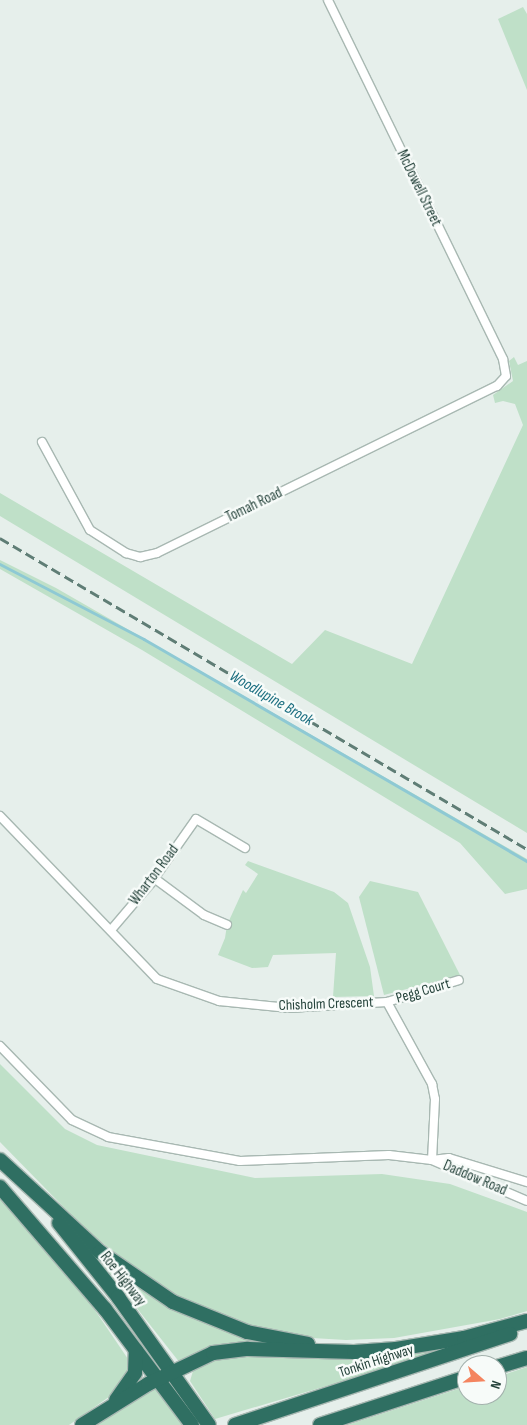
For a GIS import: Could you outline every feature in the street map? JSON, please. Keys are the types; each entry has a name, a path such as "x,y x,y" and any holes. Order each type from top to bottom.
{"highway":[{"path":"0,1161 100,1252 172,1302 240,1329 278,1339 351,1348 396,1349"},
{"name":"Roe Highway","path":"0,1161 60,1224 209,1425"},
{"path":"0,1187 58,1252 136,1349 188,1420"},
{"path":"82,1425 198,1358 236,1350 354,1352 396,1349 464,1338 527,1321"},
{"name":"Tonkin Highway","path":"235,1425 527,1328"},
{"path":"112,1406 135,1373 136,1349"},
{"path":"507,1365 527,1358"},
{"path":"320,1425 457,1380"}],"street":[{"name":"McDowell Street","path":"328,0 503,360 506,376"},
{"name":"Tomah Road","path":"42,442 90,530 126,553 140,557 156,553 497,386 506,376"},
{"name":"Chisholm Crescent","path":"0,816 157,980 218,1001 288,1008 387,1002 432,1084 435,1099 432,1160"},
{"name":"Wharton Road","path":"110,930 154,878 196,818 245,848"},
{"path":"154,878 204,914 227,925"},
{"name":"Pegg Court","path":"387,1002 459,980"},
{"path":"0,1046 72,1120 108,1137 240,1161 389,1154 432,1160"},
{"name":"Daddow Road","path":"432,1160 449,1158 527,1182"},
{"name":"Daddow Road","path":"432,1160 527,1200"}],"green space":[{"path":"523,7 527,14 527,90 498,19"},
{"path":"514,357 518,365 527,361 527,833 0,516 0,493 292,664 325,630 412,664 523,425 515,404 503,401 495,403 493,395 513,381 509,361"},
{"path":"0,560 56,588 527,859 527,889 505,894 460,843 142,650 0,569"},
{"path":"248,861 334,892 348,903 370,967 374,996 333,997 336,953 273,955 268,967 252,968 218,955 225,938 227,925 243,890 246,893 258,874 245,865"},
{"path":"370,881 418,892 460,975 384,995 359,897"},
{"path":"0,1064 65,1129 97,1145 255,1178 382,1174 450,1184 527,1212 527,1311 500,1319 394,1338 346,1340 295,1337 246,1325 184,1301 145,1276 87,1231 0,1142"},
{"path":"0,1198 86,1297 128,1359 128,1371 123,1387 69,1425 0,1425"},
{"path":"101,1258 142,1290 177,1311 264,1343 202,1351 180,1363 99,1260"},
{"path":"465,1345 215,1419 190,1381 193,1371 201,1364 230,1356"},
{"path":"527,1367 527,1425 347,1425 457,1389 457,1405 507,1405 507,1374"},
{"path":"152,1387 157,1387 184,1425 92,1425"}],"waterway":[{"name":"Woodlupine Brook","path":"0,564 144,639 527,861"}],"railway":[{"path":"0,538 527,849"}]}
